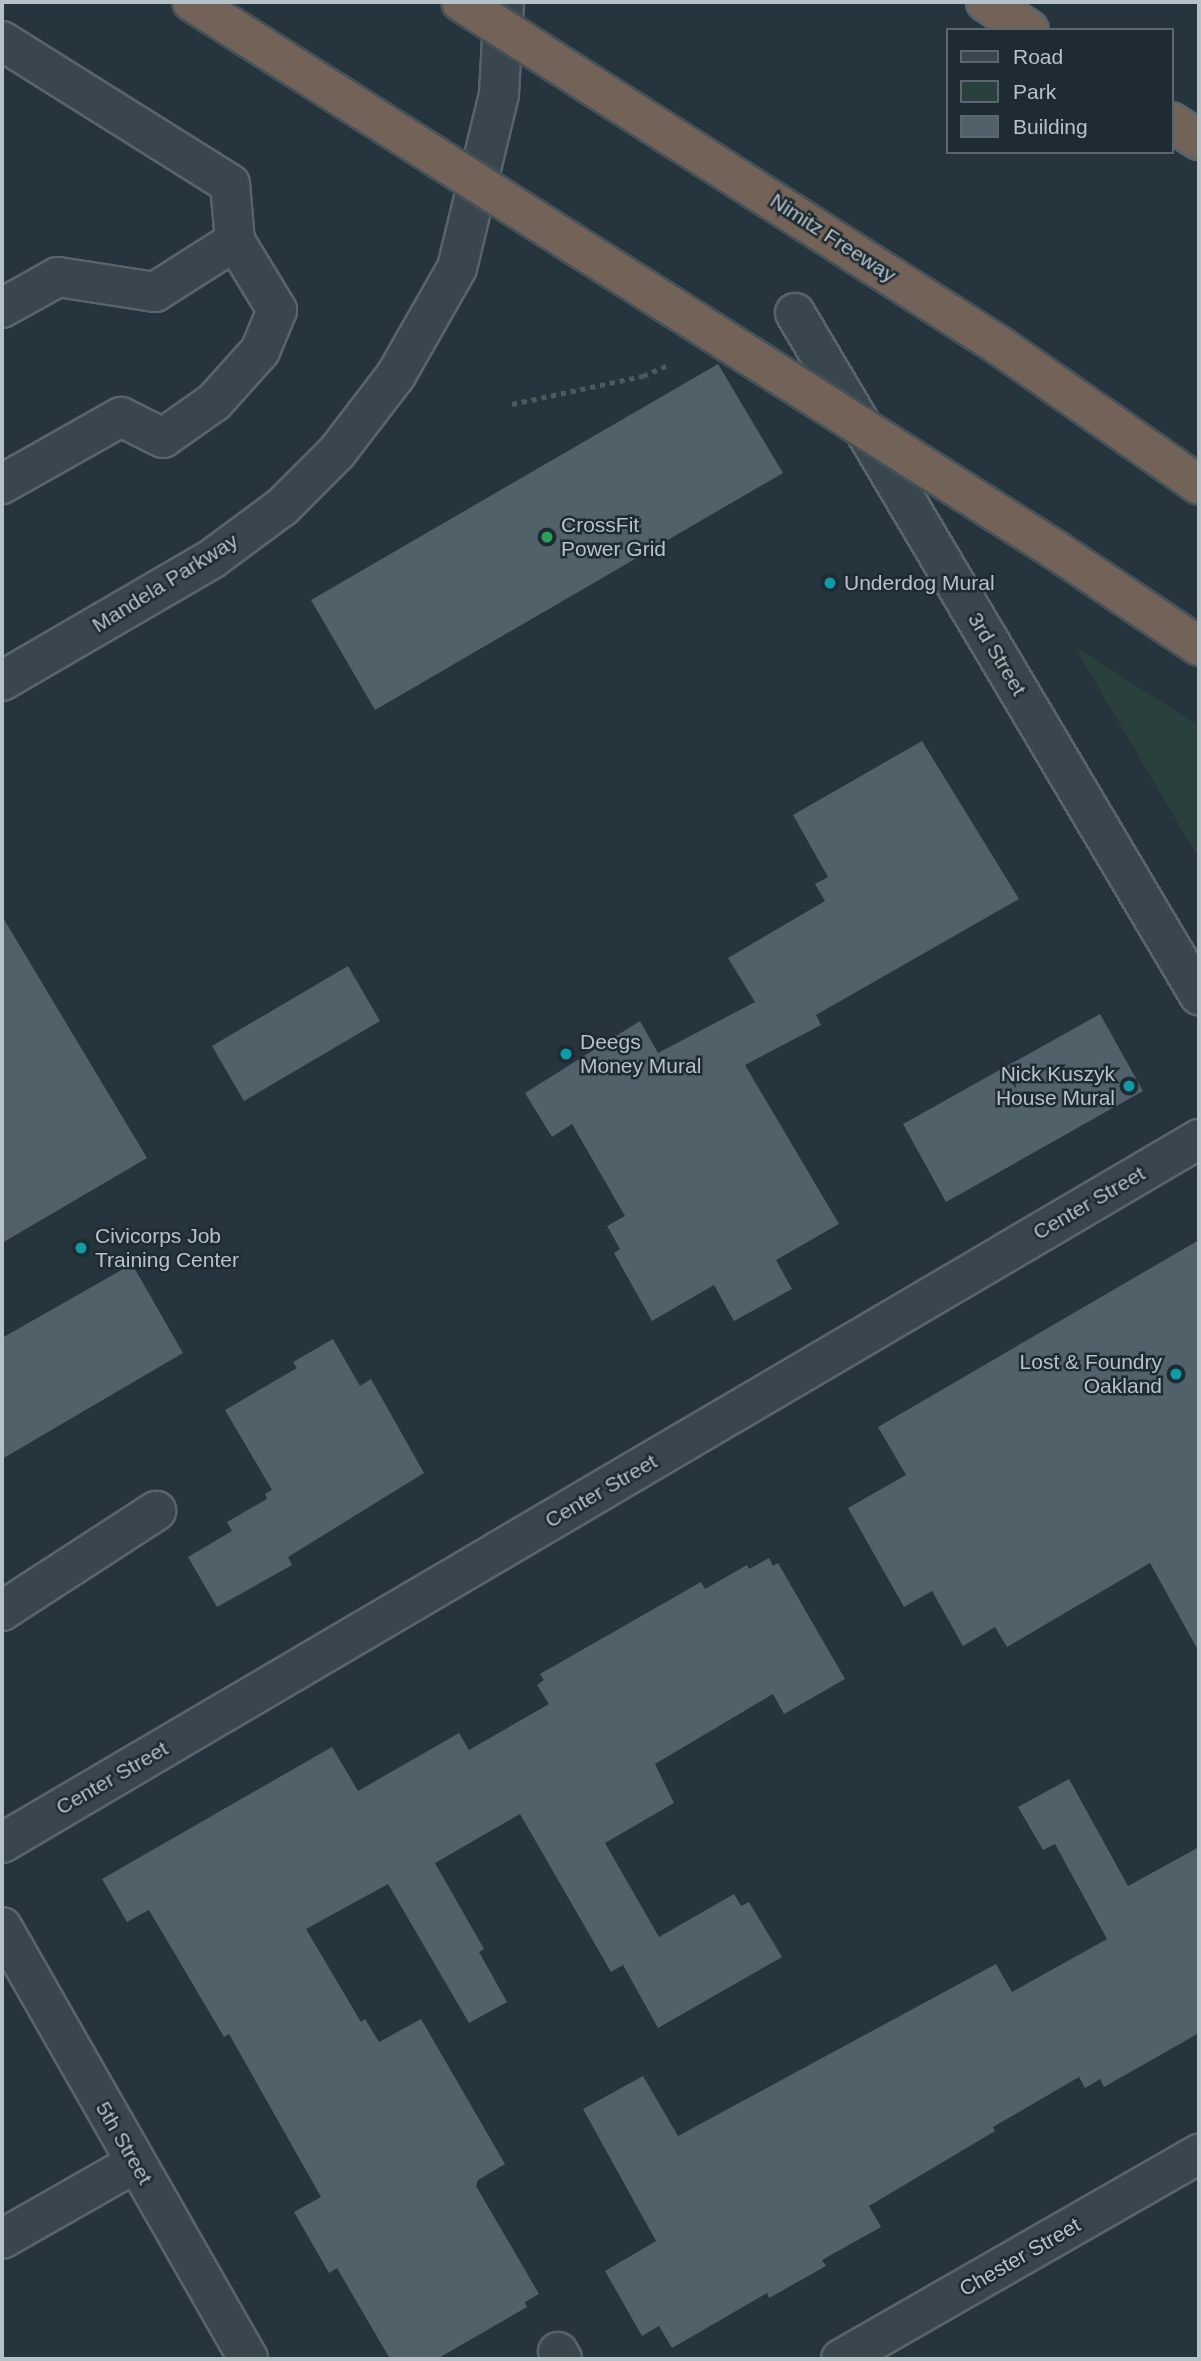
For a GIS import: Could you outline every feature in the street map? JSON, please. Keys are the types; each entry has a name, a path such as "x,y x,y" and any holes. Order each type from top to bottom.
{"highway":[{"path":"192,2 1046,543 1199,646"},
{"name":"Nimitz Freeway","path":"461,2 989,339 1199,485"},
{"path":"986,2 1027,28"},
{"path":"1173,123 1199,140"}],"street":[{"name":"Mandela Parkway","path":"2,681 213,558 282,506 337,452 396,375 457,268 499,94 504,9"},
{"path":"2,41 230,184 235,241 277,310 260,351 214,402 163,438 121,416 2,484"},
{"path":"2,308 58,276 155,292 235,241"},
{"name":"3rd Street","path":"795,313 1199,995"},
{"name":"Center Street","path":"2,1843 1199,1139"},
{"path":"2,1611 156,1511"},
{"name":"5th Street","path":"2,1927 248,2359"},
{"name":"Chester Street","path":"841,2359 1199,2154"},
{"path":"2,2239 135,2163"}],"path":[{"path":"512,404 643,376 681,360"}],"green space":[{"path":"1074,646 1199,726 1199,859"}],"building":[{"name":"CrossFit Power Grid","path":"718,364 783,473 375,710 311,600"},
{"path":"922,741 1019,899 816,1015 821,1025 745,1065 839,1224 776,1260 792,1289 734,1321 714,1285 652,1321 614,1253 620,1249 607,1226 625,1216 572,1124 552,1137 525,1093 640,1021 658,1053 755,1002 728,958 825,901 815,884 828,877 793,815"},
{"path":"2,916 147,1158 2,1243"},
{"path":"348,966 380,1021 244,1101 212,1046"},
{"path":"1100,1014 1143,1091 946,1202 903,1124"},
{"path":"1199,1240 1199,1652 1150,1563 1007,1647 995,1627 963,1646 932,1591 904,1607 848,1508 906,1475 878,1427"},
{"path":"132,1264 183,1353 2,1459 2,1338"},
{"path":"333,1339 360,1386 371,1379 424,1473 288,1557 292,1565 217,1607 188,1557 232,1531 227,1522 267,1499 265,1494 272,1490 225,1410 297,1368 293,1362"},
{"path":"769,1558 773,1566 778,1563 845,1679 784,1714 773,1694 655,1764 674,1803 605,1843 659,1937 734,1894 741,1906 749,1902 782,1957 658,2028 623,1965 611,1972 520,1814 435,1863 484,1949 479,1952 507,2002 469,2023 388,1884 306,1929 361,2022 365,2019 379,2042 421,2019 505,2164 478,2180 476,2186 539,2294 525,2302 527,2307 437,2359 390,2359 337,2268 329,2273 294,2212 321,2197 229,2034 224,2037 149,1910 127,1922 102,1879 332,1747 358,1791 459,1733 469,1750 549,1704 537,1685 544,1680 540,1674 701,1582 705,1589 747,1565 749,1569"},
{"path":"1069,1779 1128,1886 1199,1847 1199,2033 1104,2087 1100,2079 1085,2088 1079,2077 993,2127 995,2131 869,2206 881,2227 822,2260 826,2266 769,2298 767,2293 672,2348 659,2326 642,2336 605,2271 656,2241 583,2109 643,2076 678,2136 996,1964 1012,1992 1107,1939 1055,1844 1043,1850 1018,1807"}],"place":[{"name":"CrossFit Power Grid","path":"547,537"},
{"name":"Underdog Mural","path":"830,583"},
{"name":"Deegs Money Mural","path":"566,1054"},
{"name":"Nick Kuszyk House Mural","path":"1129,1086"},
{"name":"Civicorps Job Training Center","path":"81,1248"},
{"name":"Lost & Foundry Oakland","path":"1176,1374"}]}
